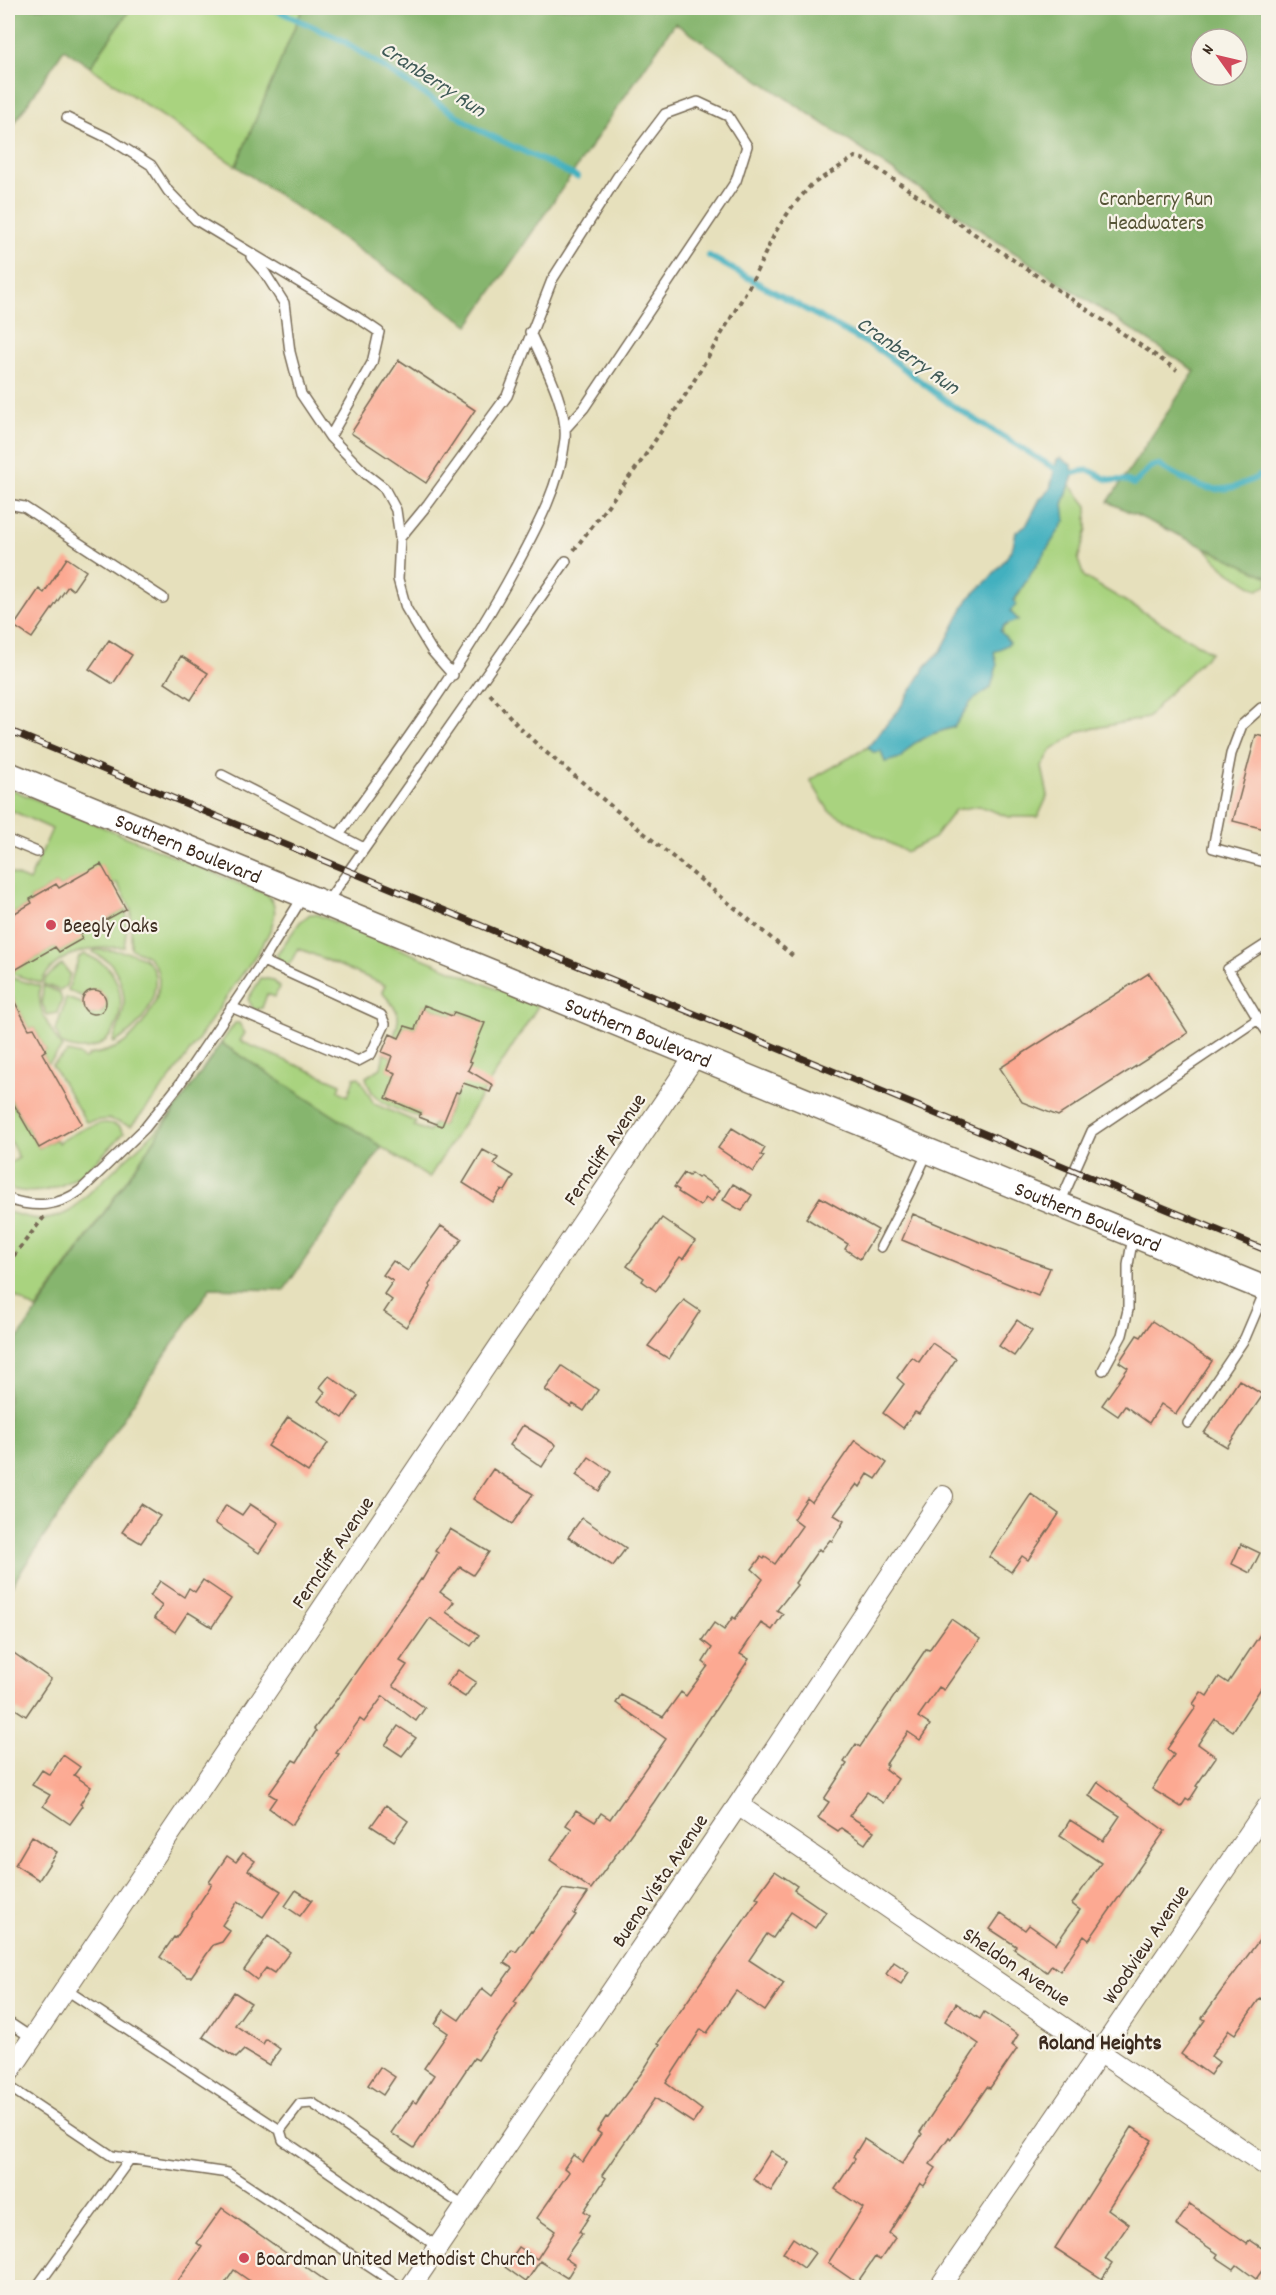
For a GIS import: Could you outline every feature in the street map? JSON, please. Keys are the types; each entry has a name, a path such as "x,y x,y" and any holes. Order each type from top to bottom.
{"street":[{"name":"Southern Boulevard","path":"8,774 1267,1289"},
{"name":"Ferncliff Avenue","path":"8,2074 695,1056"},
{"name":"Buena Vista Avenue","path":"410,2288 738,1805 943,1496"},
{"name":"Sheldon Avenue","path":"738,1805 1269,2167"},
{"name":"Woodview Avenue","path":"939,2288 1269,1806"}],"lane":[{"path":"400,538 428,504 507,396 552,280 618,176 665,114 698,102 728,116 747,146 736,182 584,408 565,429"},
{"path":"66,118 110,139 151,165 168,191 196,220 379,332 372,363 330,437"},
{"path":"243,249 265,273 284,303 290,352 302,394 330,437 366,474 384,488 396,510 400,538 398,579 406,608 432,651 453,675"},
{"path":"339,835 453,675 530,540 556,482 565,440 565,429 558,399 530,332"},
{"path":"8,504 24,507 163,598"},
{"path":"8,1199 22,1204 40,1206 70,1198 145,1128 179,1085 263,961 315,900 364,848 566,561"},
{"path":"1269,710 1261,708 1242,725 1231,754 1213,848 1269,863"},
{"path":"222,775 364,848"},
{"path":"8,840 37,852"},
{"path":"1269,943 1228,969 1269,1033"},
{"path":"231,1007 358,1062 371,1054 384,1024 381,1015 263,961"},
{"path":"1060,1205 1092,1131 1258,1018"},
{"path":"881,1247 928,1151"},
{"path":"1103,1370 1122,1335 1128,1310 1128,1265 1133,1234"},
{"path":"1188,1423 1245,1338 1267,1289"},
{"path":"65,1989 280,2130 283,2140 438,2247"},
{"path":"8,2022 32,2038"},
{"path":"8,2086 112,2156 228,2173 402,2288"},
{"path":"280,2130 300,2104 312,2103 465,2207"},
{"path":"36,2288 129,2160"}],"path":[{"path":"566,561 640,463 688,391 756,275 776,231 811,185 855,157 863,159 1177,369"},
{"path":"480,683 542,749 793,956"},
{"path":"8,1263 44,1220 48,1205"}],"green space":[{"path":"8,8 131,8 90,67 64,49 8,133"},
{"path":"131,8 303,8 236,166 90,67"},
{"name":"Cranberry Run Headwaters","path":"303,8 1268,8 1268,577 1108,502 1195,371 998,242 675,23 469,325 236,166"},
{"path":"1070,484 1087,506 1087,529 1078,560 1084,577 1211,652 1147,718 1080,731 1051,751 1042,767 1048,795 1038,817 1009,817 979,806 955,810 934,838 906,852 829,811 810,780 868,747 873,752 881,751 900,758 913,744 932,734 954,727 971,702 991,687 997,666 994,652 1003,645 1001,634 1003,628 1018,619 1009,611 1049,546"},
{"path":"1268,495 1268,585 1258,590 1226,570 1185,527"},
{"path":"8,788 268,895 273,902 275,913 273,921 261,947 186,1057 131,1126 109,1119 86,1122 52,1065 68,1052 79,1055 83,1059 117,1047 130,1038 154,1004 159,979 156,967 148,957 131,949 131,908 117,883 112,884 101,865 59,888 56,884 30,899 32,903 8,917 8,872 29,881 52,829 8,809"},
{"path":"126,909 127,925 124,947 100,948 76,953 56,964 41,983 9,973 55,947 59,952 81,939 80,934"},
{"path":"310,914 316,914 538,1006 429,1178 221,1043 235,1023 239,1023 245,1033 240,1041 341,1084 339,1091 348,1096 354,1078 359,1077 374,1104 416,1122 414,1126 429,1132 434,1123 442,1126 471,1062 469,1061 484,1023 455,1012 452,1016 424,1005 415,1029 405,1026 399,1038 394,1036 398,1016 395,1008 382,992 385,985 298,948 291,962 284,965 278,960 277,954 300,922"},
{"path":"112,950 141,957 153,969 155,977 153,995 142,1019 114,1043 123,1010 124,995 112,965 93,952"},
{"path":"85,954 109,969 117,983 120,1014 115,1029 106,1040 94,1047 79,1049 61,1044 56,1031 66,998 81,1003 90,1015 103,1012 107,999 98,990 85,992 83,997 68,990 79,957"},
{"path":"62,964 70,974 66,986 60,990 43,984 46,978"},
{"path":"8,977 40,986 42,1011 62,1048 48,1064 42,1053 46,1050 34,1028 29,1029 8,989"},
{"path":"261,978 273,980 279,987 275,997 267,994 262,1008 254,1010 248,999"},
{"path":"43,986 59,992 62,1000 57,1013 47,1015 42,1003"},
{"path":"221,1043 382,1147 284,1290 210,1288 8,1591 8,1353"},
{"path":"384,1053 392,1057 387,1069 396,1073 386,1098 421,1113 419,1117 386,1104 373,1094 366,1077 381,1068"},
{"path":"8,1095 39,1148 56,1139 58,1143 82,1129 102,1123 118,1126 124,1133 86,1170 58,1187 26,1192 8,1188 8,1164 19,1158 8,1137"},
{"path":"182,1100 36,1310 8,1292 8,1212 25,1217 46,1219 70,1211 159,1128"}],"water":[{"path":"1061,458 1071,465 1074,473 1063,504 1065,521 1014,600 1016,605 1010,611 1018,620 1003,626 1000,631 1010,643 994,652 997,666 991,687 971,702 954,727 932,734 913,744 900,758 885,762 881,751 873,752 868,747 900,708 926,666 941,651 968,599 1007,557 1013,546 1016,532 1027,524 1040,499 1050,489 1057,459"}],"building":[{"path":"399,360 475,410 426,483 351,433"},
{"path":"67,558 86,571 73,590 68,586 32,638 14,626 39,589 44,593"},
{"path":"109,640 132,655 113,684 89,669"},
{"path":"181,656 208,673 191,700 165,683"},
{"path":"1256,735 1269,738 1269,830 1233,821"},
{"name":"Beegly Oaks","path":"101,864 126,909 80,934 82,939 59,952 55,947 8,974 8,917 32,903 30,899 56,884 59,888"},
{"path":"1149,973 1188,1033 1058,1116 1022,1102 1000,1068"},
{"path":"8,989 29,1029 34,1028 46,1050 42,1053 82,1124 39,1148 8,1094"},
{"path":"94,990 99,991 105,997 105,1007 99,1013 94,1014 89,1013 83,1007 82,1002 83,997 89,991"},
{"path":"424,1005 452,1016 454,1012 485,1023 469,1061 472,1062 468,1070 493,1085 490,1092 463,1083 459,1093 456,1092 442,1126 419,1117 421,1113 386,1098 396,1073 387,1070 392,1056 382,1052 390,1034 399,1038 405,1026 415,1029"},
{"path":"732,1128 765,1148 761,1155 764,1156 753,1172 718,1148"},
{"path":"483,1150 498,1158 494,1164 514,1176 505,1191 501,1190 493,1202 463,1183"},
{"path":"684,1173 689,1176 691,1173 698,1178 700,1176 720,1190 712,1201 706,1198 700,1206 674,1187"},
{"path":"733,1184 752,1195 742,1211 723,1200"},
{"path":"820,1197 878,1230 860,1259 845,1249 848,1244 806,1218"},
{"path":"913,1214 994,1248 1050,1268 1038,1296 902,1240"},
{"path":"662,1218 695,1241 683,1259 680,1257 656,1291 642,1281 644,1278 627,1266"},
{"path":"441,1226 462,1239 429,1285 431,1287 406,1327 384,1312 392,1300 384,1294 393,1281 383,1275 393,1261 408,1271"},
{"path":"684,1300 700,1311 669,1359 648,1346"},
{"path":"1017,1320 1032,1331 1014,1356 999,1346"},
{"path":"1152,1321 1212,1361 1176,1414 1161,1404 1149,1423 1125,1406 1118,1416 1102,1405 1128,1368 1119,1362 1137,1335 1141,1337"},
{"path":"932,1343 956,1359 919,1414 915,1412 903,1428 883,1413 904,1384 897,1378 912,1357 919,1362"},
{"path":"562,1366 598,1390 584,1411 573,1404 571,1407 545,1390"},
{"path":"329,1376 358,1396 343,1418 318,1401 325,1392 320,1387"},
{"path":"1239,1380 1263,1395 1227,1447 1204,1433"},
{"path":"288,1417 328,1443 308,1472 268,1446"},
{"path":"523,1425 556,1445 542,1467 510,1445"},
{"path":"855,1440 887,1463 876,1479 868,1474 860,1487 857,1484 834,1515 844,1521 832,1541 830,1540 821,1551 819,1549 795,1583 797,1585 777,1610 783,1614 772,1630 761,1623 740,1654 749,1659 654,1802 591,1889 550,1860 572,1829 566,1825 576,1810 595,1822 601,1813 610,1819 666,1739 616,1703 621,1695 663,1717 681,1692 686,1696 708,1666 703,1662 712,1648 702,1640 714,1623 724,1630 733,1617 735,1619 763,1579 752,1569 761,1557 775,1564 802,1526 793,1519 807,1498 812,1502"},
{"path":"589,1457 611,1472 599,1491 576,1475"},
{"path":"493,1469 533,1494 512,1524 473,1499"},
{"path":"1031,1494 1059,1514 1028,1560 1022,1556 1011,1572 989,1557"},
{"path":"141,1504 160,1516 141,1543 122,1532"},
{"path":"250,1504 279,1523 259,1553 215,1523 226,1505 242,1515"},
{"path":"582,1518 626,1548 613,1566 568,1537"},
{"path":"450,1529 489,1552 473,1575 460,1567 440,1592 454,1602 446,1612 479,1635 471,1646 430,1618 400,1661 407,1665 393,1685 425,1708 416,1721 383,1696 364,1722 360,1719 336,1753 339,1754 292,1825 269,1808 276,1798 269,1794 293,1760 297,1762 316,1731 314,1729 422,1580 438,1553 435,1551"},
{"path":"1241,1544 1260,1553 1250,1573 1232,1564"},
{"path":"203,1580 231,1599 212,1627 188,1612 175,1632 154,1618 162,1606 150,1596 160,1581 184,1597 189,1588 195,1592"},
{"path":"951,1619 980,1639 944,1690 939,1687 918,1717 930,1725 920,1740 908,1732 886,1764 888,1765 885,1769 898,1779 883,1803 867,1792 849,1816 874,1831 865,1844 841,1828 838,1831 818,1818 829,1802 824,1799 847,1764 844,1762 856,1744 860,1747 926,1649 929,1650"},
{"path":"1269,1621 1269,1676 1233,1731 1215,1719 1198,1744 1216,1757 1196,1786 1198,1787 1189,1801 1186,1799 1181,1807 1152,1789 1174,1755 1167,1749 1196,1707 1193,1704 1201,1692 1207,1696 1219,1677 1228,1683"},
{"path":"8,1649 51,1679 26,1716 8,1704"},
{"path":"458,1670 476,1682 465,1697 446,1685"},
{"path":"398,1726 416,1738 402,1756 385,1745"},
{"path":"63,1755 80,1767 74,1775 91,1787 80,1804 83,1806 70,1824 43,1806 50,1795 32,1785 42,1770 50,1775"},
{"path":"1098,1782 1165,1831 1089,1940 1084,1936 1060,1971 1052,1965 1047,1972 1014,1949 1016,1946 990,1929 1001,1913 1025,1930 1029,1925 1056,1944 1080,1910 1072,1904 1101,1863 1060,1836 1070,1820 1103,1841 1120,1816 1089,1796"},
{"path":"386,1805 408,1821 394,1841 371,1826"},
{"path":"32,1836 57,1852 39,1880 15,1865"},
{"path":"243,1853 255,1861 248,1870 281,1891 263,1917 238,1901 222,1925 230,1931 222,1942 213,1945 191,1977 187,1977 160,1957 174,1937 176,1938 212,1884 209,1882 227,1856 236,1862"},
{"path":"775,1871 797,1886 794,1890 826,1912 815,1928 791,1912 773,1938 767,1934 749,1960 784,1983 765,2011 736,1991 707,2033 701,2029 666,2083 702,2110 693,2123 655,2098 602,2175 606,2178 584,2211 590,2215 579,2232 582,2234 565,2258 575,2265 567,2278 540,2261 526,2282 505,2267 519,2247 537,2259 555,2231 537,2218 569,2172 564,2168 573,2155 583,2162 601,2134 597,2131 606,2117 608,2118 643,2071 660,2044 658,2043 759,1899 756,1897"},
{"path":"563,1889 588,1893 574,1914 576,1915 514,2002 517,2004 478,2060 474,2058 414,2148 391,2133 413,2101 416,2103 434,2075 424,2068 448,2033 435,2024 444,2010 459,2020 482,1988 492,1996 512,1968 504,1963 512,1950 516,1952"},
{"path":"296,1890 312,1900 300,1916 285,1906"},
{"path":"1269,1927 1269,1968 1262,1977 1269,1981 1269,2003 1260,1998 1235,2034 1229,2030 1211,2056 1219,2062 1210,2075 1181,2054 1205,2020 1202,2018"},
{"path":"268,1936 290,1952 274,1973 266,1968 257,1980 244,1970"},
{"path":"894,1962 909,1972 901,1984 886,1974"},
{"path":"234,1992 251,2003 235,2025 263,2044 266,2039 280,2049 269,2065 244,2050 236,2058 203,2037"},
{"path":"956,2003 980,2019 984,2012 1018,2035 1012,2045 1017,2049 990,2088 987,2087 951,2139 949,2137 930,2164 936,2168 924,2186 920,2183 889,2233 895,2238 880,2260 875,2257 857,2283 828,2263 863,2208 835,2189 855,2159 853,2157 864,2139 902,2164 922,2134 920,2132 979,2044 945,2021"},
{"path":"380,2067 395,2077 383,2095 368,2085"},
{"path":"1132,2127 1152,2140 1108,2209 1129,2224 1105,2259 1112,2264 1102,2279 1055,2248"},
{"path":"771,2151 789,2163 771,2191 753,2179"},
{"path":"1190,2204 1247,2244 1250,2240 1269,2253 1269,2261 1256,2279 1237,2265 1234,2269 1216,2257 1218,2254 1176,2225"},
{"name":"Boardman United Methodist Church","path":"222,2208 336,2288 260,2288 234,2270 222,2288 173,2288 202,2247 197,2243"},
{"path":"793,2238 815,2253 804,2268 783,2253"}],"waterway":[{"name":"Cranberry Run","path":"272,8 342,40 479,130 577,177"},
{"name":"Cranberry Run","path":"709,256 881,351 950,404 1054,468"},
{"path":"1264,272 1268,276"},
{"name":"Cranberry Run","path":"1074,473 1087,470 1105,479 1125,480 1134,484 1151,467 1158,465 1194,484 1224,489 1242,484 1268,472"}],"railway":[{"path":"8,730 1268,1251"}],"place":[{"name":"Beegly Oaks","path":"51,925"},
{"name":"Boardman United Methodist Church","path":"244,2258"}],"district":[{"name":"Roland Heights","path":"1100,2041"}]}
